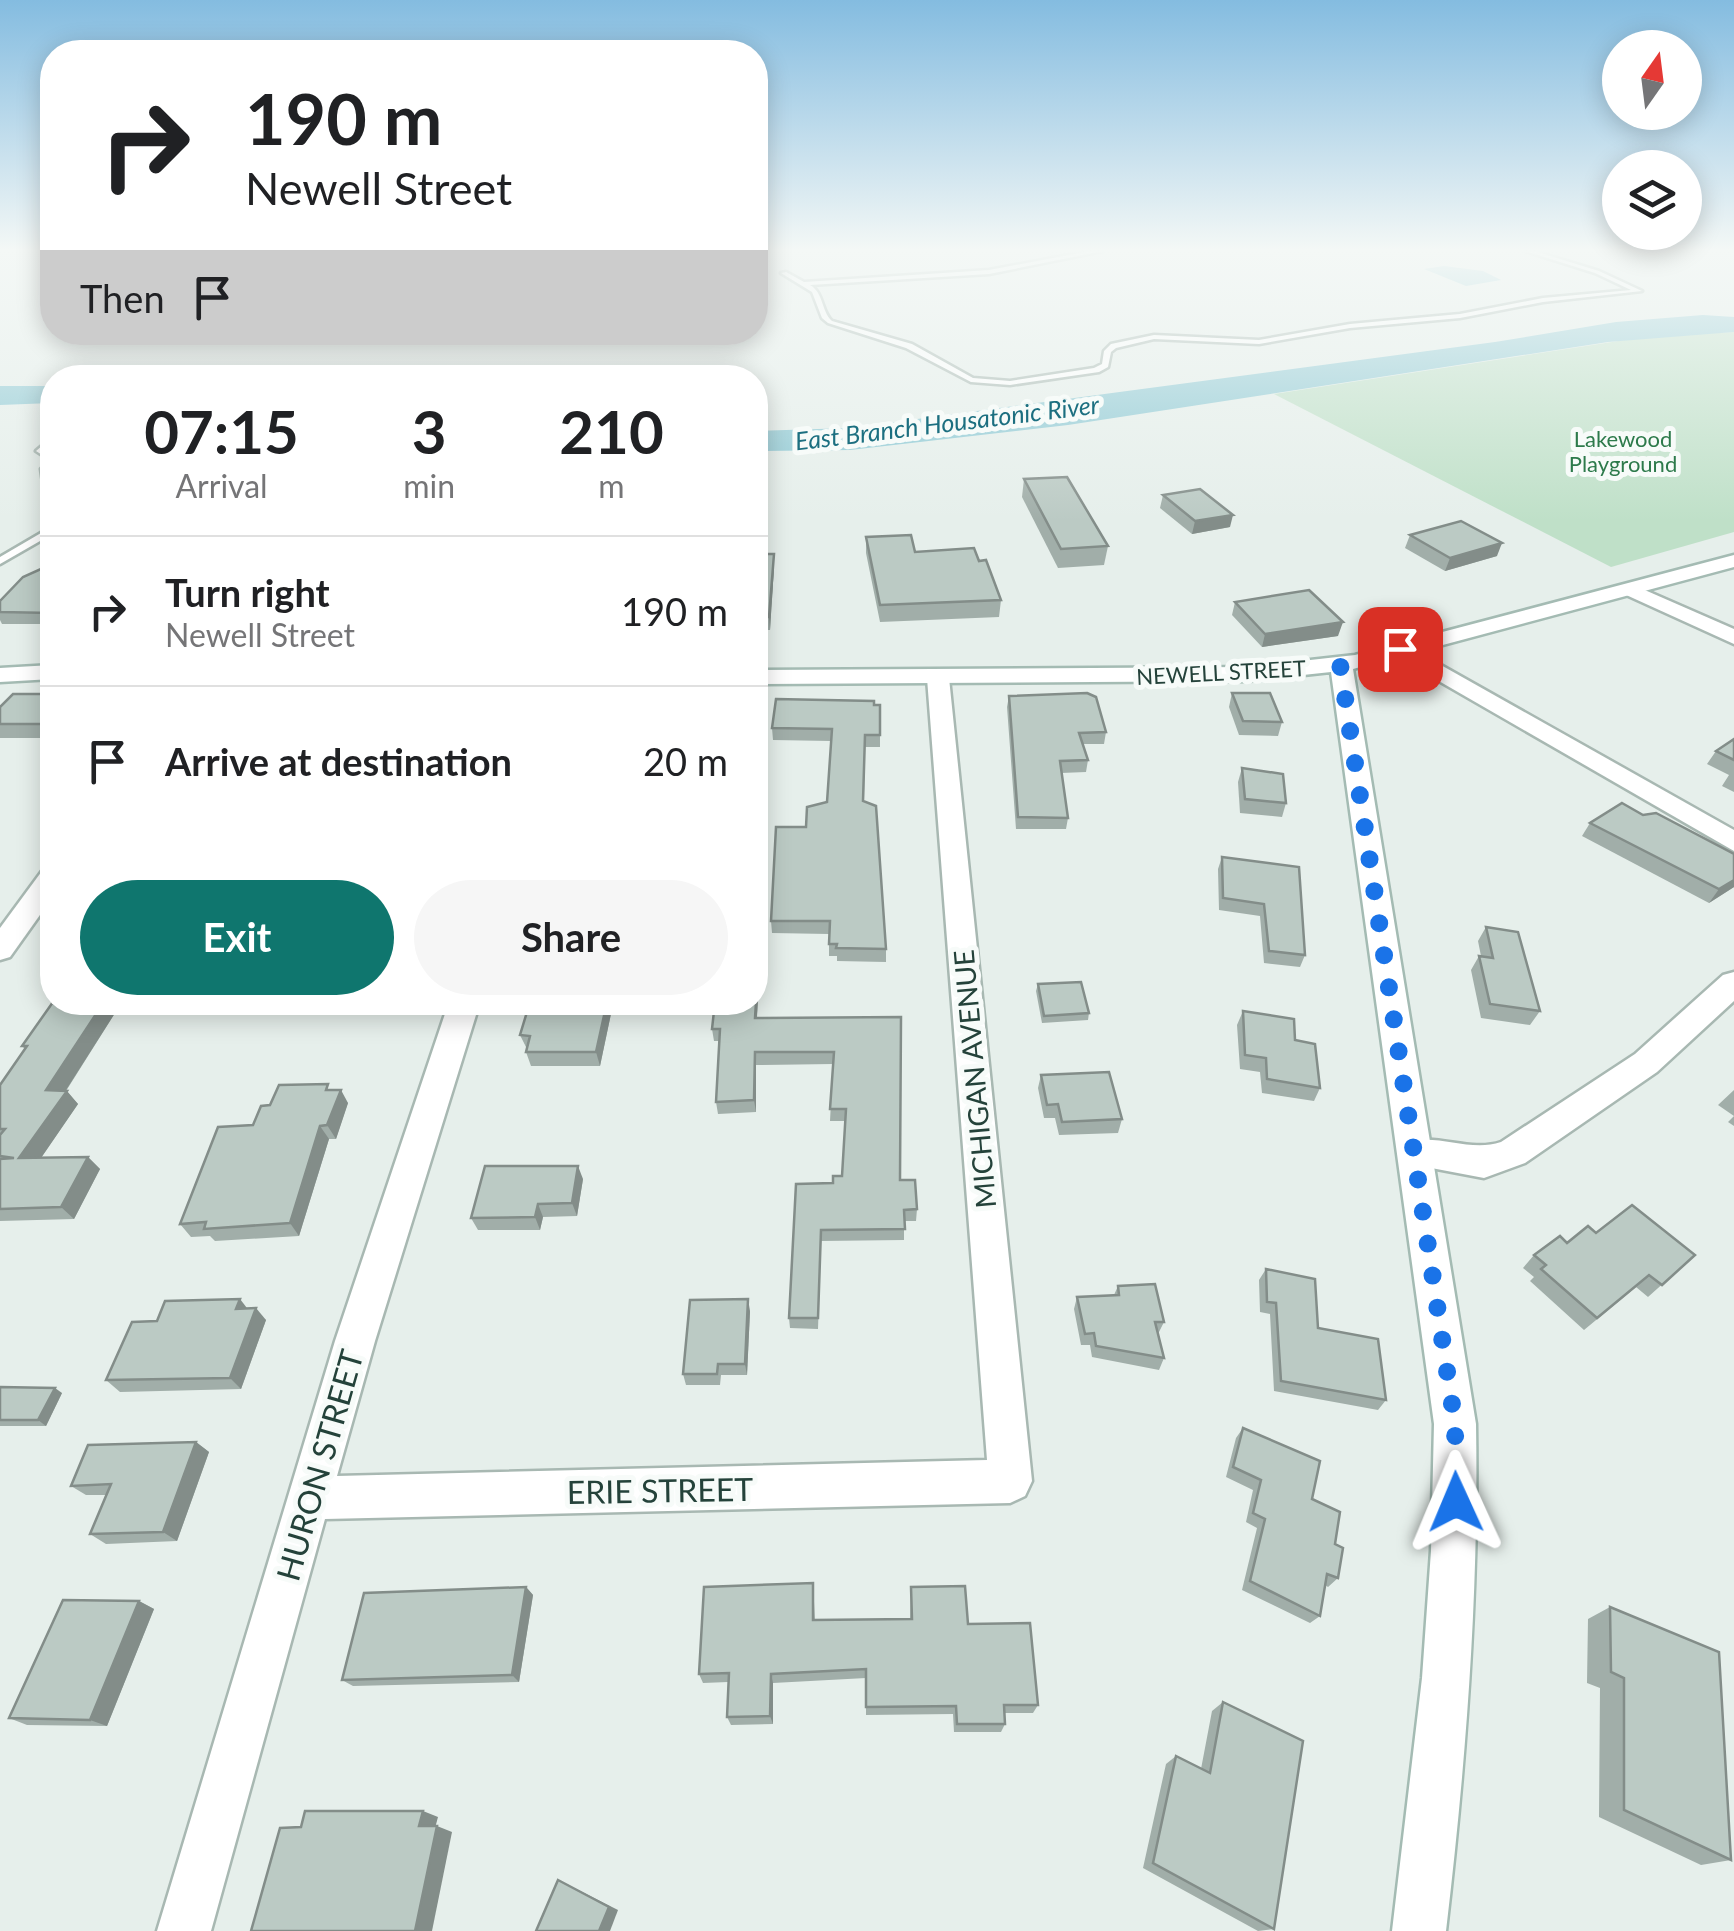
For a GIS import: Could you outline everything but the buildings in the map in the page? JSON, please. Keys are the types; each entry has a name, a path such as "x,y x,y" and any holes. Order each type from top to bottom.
{"street":[{"name":"NEWELL STREET","path":"768,677 1248,674 1340,664 1734,561"},
{"path":"1630,590 1734,636"},
{"path":"1400,649 1734,842"},
{"path":"1340,664 1455,1424 1456,1502 1432,1828 1419,1931"},
{"path":"0,676 40,673"},
{"name":"MICHIGAN AVENUE","path":"938,678 1010,1481"},
{"path":"0,949 40,894"},
{"path":"1417,1153 1484,1163 1513,1153 1646,1063 1734,982"},
{"name":"HURON STREET","path":"184,1931 355,1342 461,1015"},
{"name":"ERIE STREET","path":"310,1498 1010,1481"}],"lane":[{"path":"892,341 971,380 998,384 1096,370 1105,365 1108,351 1114,346 1132,341"},
{"path":"1234,341 1264,341"},
{"path":"0,560 40,536"}],"green space":[{"name":"Lakewood Playground","path":"1618,341 1734,341 1734,532 1611,567 1274,394"}],"water":[{"name":"East Branch Housatonic River","path":"1619,341 1068,425 850,450 768,451 768,431 850,428 1495,342"},
{"path":"0,386 40,386 40,403 0,405"}],"route":[{"path":"1400,649 1340,664 1455,1424 1456,1502"}]}
